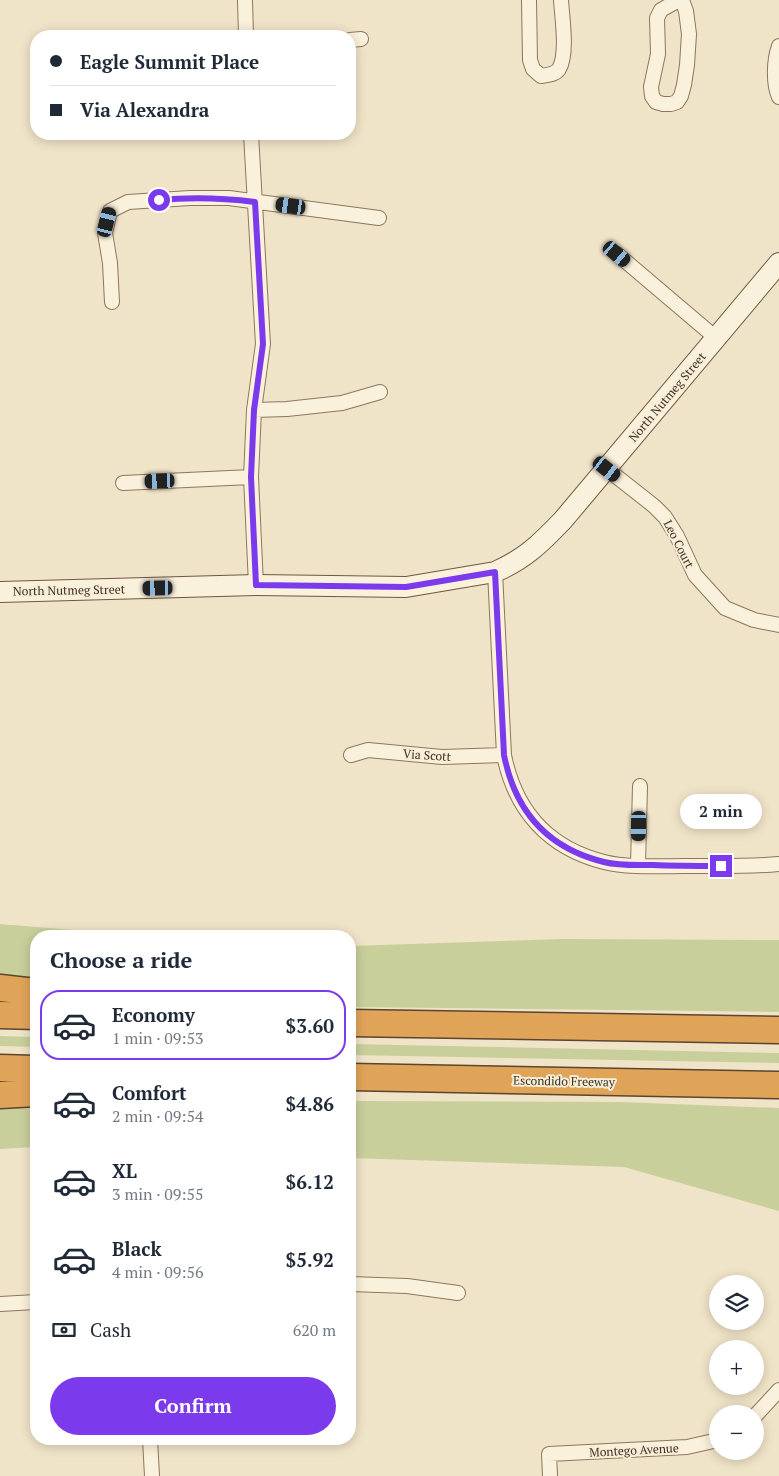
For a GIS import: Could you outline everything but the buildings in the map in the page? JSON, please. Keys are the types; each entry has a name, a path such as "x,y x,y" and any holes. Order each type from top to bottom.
{"highway":[{"path":"0,988 30,991"},
{"path":"0,1015 30,1016"},
{"path":"356,1023 779,1030"},
{"path":"0,1068 30,1069"},
{"name":"Escondido Freeway","path":"356,1076 779,1085"},
{"path":"0,1095 30,1093"}],"street":[{"path":"245,0 246,30"},
{"path":"529,0 530,60 533,69 541,76 550,75 559,69 562,58 564,41 561,0"},
{"path":"680,0 686,11 689,34 688,65 681,96 677,102 663,104 656,102 652,96 651,87 658,54 657,18 660,10 680,0"},
{"path":"779,46 775,77 776,90 779,97"},
{"path":"251,140 263,344 254,410 251,477 256,585"},
{"path":"112,302 110,263 104,233 110,210 128,202 190,198 229,198 379,218"},
{"path":"617,254 716,338"},
{"name":"North Nutmeg Street","path":"0,592 256,585 406,587 495,572 505,568 535,549 563,520 779,263"},
{"path":"254,410 288,409 342,402 380,392"},
{"name":"Leo Court","path":"607,469 665,517 677,536 695,575 725,608 754,620 779,625"},
{"path":"123,483 251,477"},
{"path":"495,572 504,755 508,774 519,802 545,833 559,843 584,856 605,863 738,866 779,864"},
{"name":"Via Scott","path":"351,755 368,750 442,758 504,755"},
{"path":"638,865 640,786"},
{"path":"356,1284 407,1286 458,1293"},
{"path":"0,1304 30,1302"},
{"path":"764,1406 779,1390"},
{"name":"Montego Avenue","path":"550,1476 549,1454 687,1447 709,1442"},
{"path":"150,1445 152,1476"}],"green space":[{"path":"0,924 72,930 30,930 30,984 0,982"},
{"path":"563,939 779,940 779,1012 356,1007 356,946"},
{"path":"0,1036 30,1037 30,1047 0,1046"},
{"path":"356,1044 779,1053 779,1063 356,1055"},
{"path":"356,1101 620,1102 779,1108 779,1211 624,1167 356,1158"},
{"path":"30,1102 30,1147 0,1149 0,1104"}],"route":[{"path":"159,200 229,198 255,202 263,344 254,410 251,477 256,585 406,587 495,572 504,755 508,774 519,802 531,818 545,833 559,843 584,856 605,863 721,866"}]}
